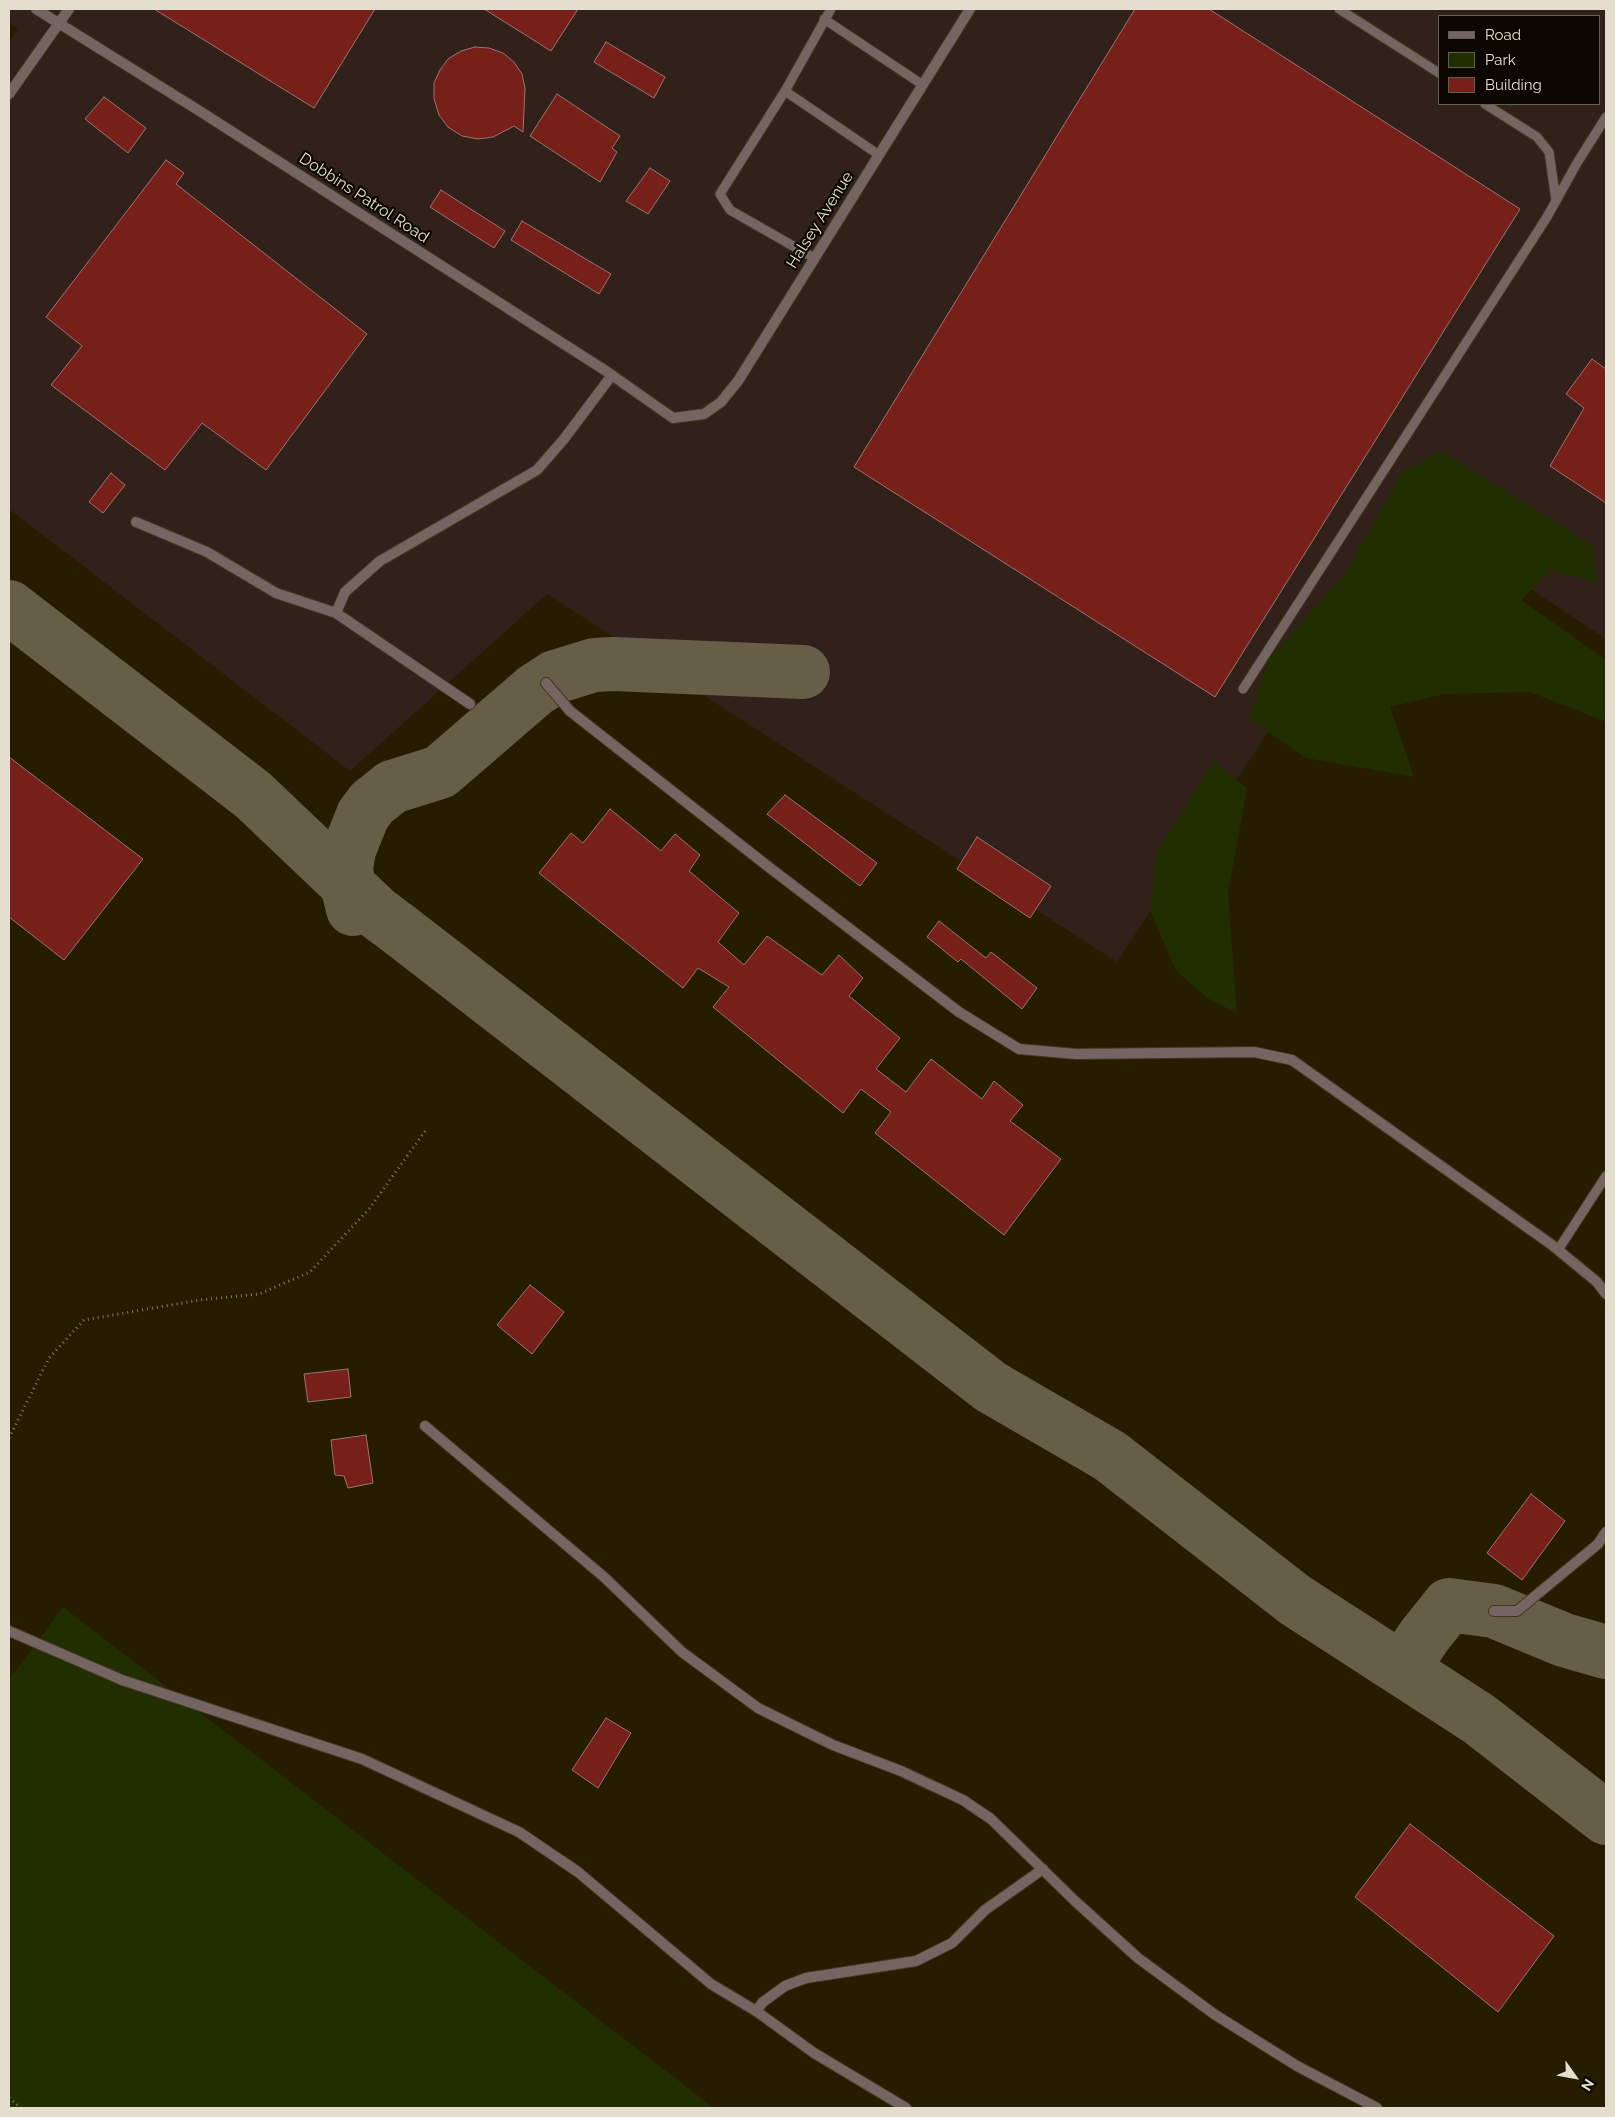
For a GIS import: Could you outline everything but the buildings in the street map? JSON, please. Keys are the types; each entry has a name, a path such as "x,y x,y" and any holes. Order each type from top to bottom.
{"street":[{"name":"Dobbins Patrol Road","path":"36,9 612,375 674,418"},
{"path":"9,94 69,9"},
{"name":"Halsey Avenue","path":"674,418 704,414 721,402 738,381 970,9"},
{"path":"336,613 345,592 380,561 537,470 564,439 612,375"},
{"path":"136,522 207,552 276,593 336,613 470,704"},
{"path":"546,683 570,711 770,868 959,1012 1019,1049 1076,1054 1254,1052 1292,1060 1558,1250 1597,1282 1606,1294"},
{"path":"425,1426 604,1577 682,1652 758,1708 833,1745 902,1771 963,1800 991,1819 1114,1937 1214,2014 1297,2066 1377,2108"},
{"path":"1494,1611 1517,1611 1598,1544 1606,1532"},
{"path":"9,1631 122,1680 362,1759 519,1832 578,1872 711,1984 756,2011 814,2053 906,2108"},
{"path":"756,2011 763,2002 784,1986 806,1978 916,1961 952,1943 985,1910 1043,1869"}],"lane":[{"path":"814,258 730,210 720,194 785,91 831,9"},
{"path":"1339,9 1438,73"},
{"path":"824,19 923,85"},
{"path":"785,91 879,155"},
{"path":"1488,105 1537,137 1549,152 1556,200"},
{"path":"1243,689 1556,200 1606,117"},
{"path":"1558,1250 1606,1176"}],"path":[{"path":"9,1438 50,1358 84,1320 200,1300 259,1294 310,1272 369,1209 426,1130"},
{"path":"9,2098 22,2108"}],"shaded area":[{"path":"9,9 1606,9 1606,639 1413,511 1117,962 547,594 350,771 9,509 9,42 18,29 9,23"}],"green space":[{"path":"1442,451 1591,544 1598,582 1550,571 1521,600 1606,660 1606,722 1530,692 1445,694 1390,707 1414,777 1306,758 1249,719 1269,659 1345,574 1403,471"},
{"path":"1213,761 1247,788 1228,893 1237,1013 1209,999 1176,971 1151,912 1156,854"},
{"path":"63,1607 714,2108 9,2108 9,1680"}],"taxiway":[{"path":"9,607 253,795 376,912 991,1387 1110,1456 1295,1600 1479,1719 1606,1818"},
{"path":"353,909 346,868 349,850 363,815 372,803 392,787 440,772 535,690 555,677 594,665 613,664 803,672"},
{"path":"1402,1669 1425,1635 1449,1605 1494,1611 1564,1640 1606,1652"}]}
